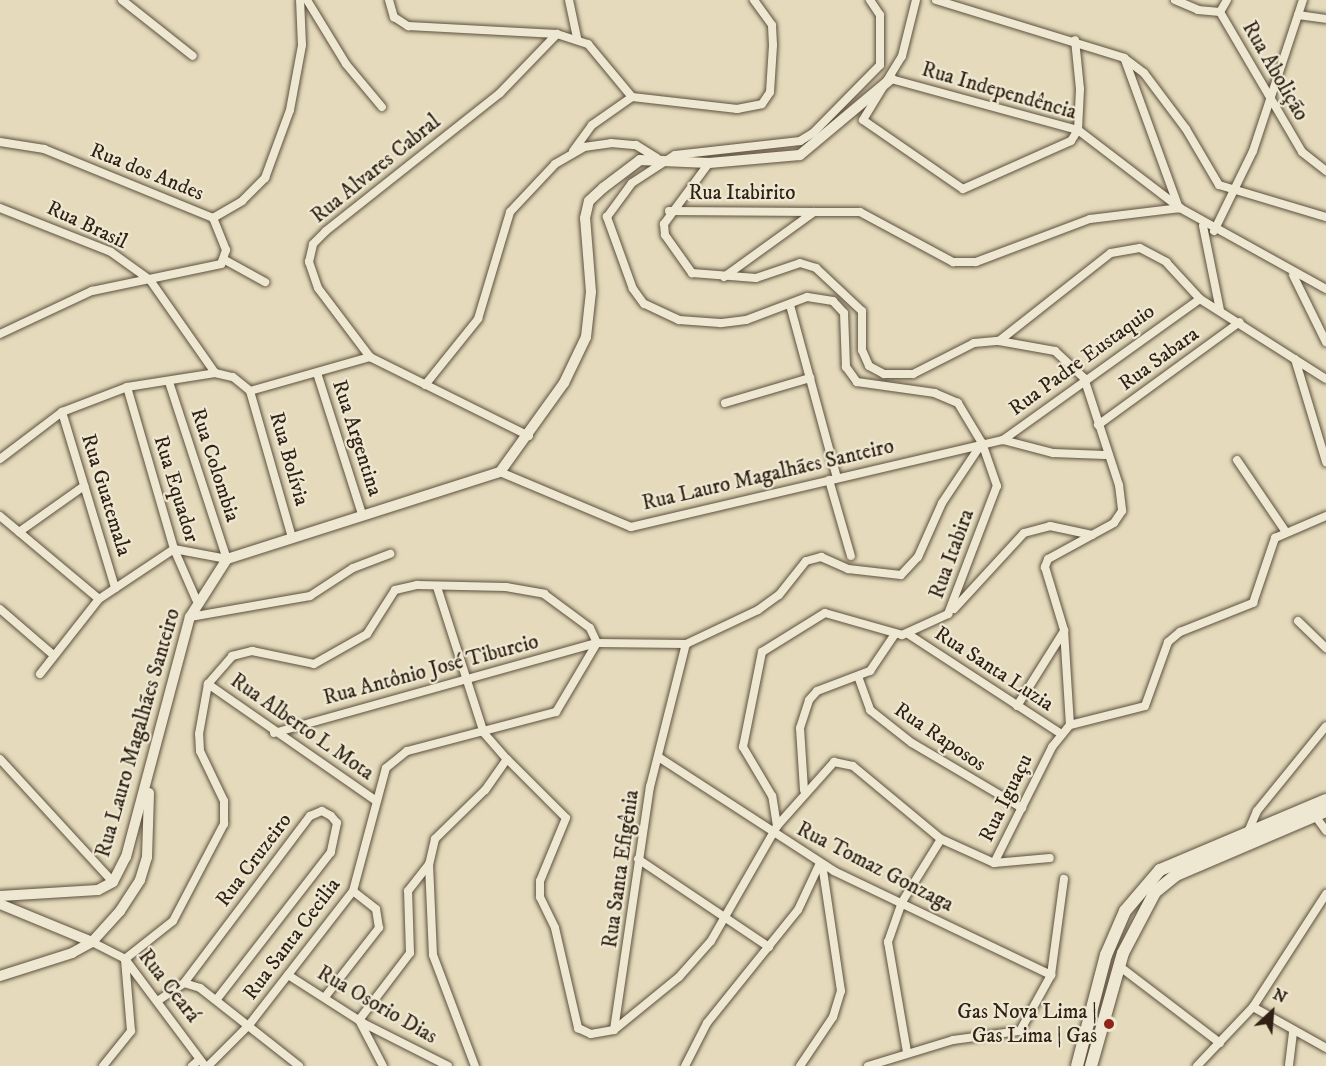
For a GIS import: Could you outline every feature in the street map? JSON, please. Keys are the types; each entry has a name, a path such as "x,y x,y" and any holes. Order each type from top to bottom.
{"main road":[{"path":"1077,1066 1106,955 1125,911 1160,870 1326,800"},
{"path":"1091,1066 1119,966 1137,919 1176,875 1321,814"}],"street":[{"path":"122,0 193,56"},
{"name":"Rua dos Andes","path":"0,141 44,149 213,218 242,201 265,178 290,110 302,45 300,0"},
{"path":"307,0 346,64 382,107"},
{"path":"389,0 394,17 408,26 557,34 577,38 588,44 632,97"},
{"path":"569,0 577,38"},
{"path":"425,386 478,319 510,212 573,152 592,125 632,97 736,109 762,104 770,92 772,25 754,0"},
{"path":"669,161 689,151 800,141 813,133 880,65 880,15 870,0"},
{"path":"916,0 891,79 865,116 866,124 963,189 1071,141 1078,130 1075,40"},
{"path":"936,0 1075,40 1124,58 1144,73 1186,129 1210,178 1234,192 1326,217"},
{"name":"Rua Abolição","path":"1175,0 1198,10 1220,12"},
{"name":"Rua Abolição","path":"1220,12 1227,0"},
{"path":"1214,231 1234,192 1303,0"},
{"name":"Rua Abolição","path":"1220,12 1302,152 1326,171"},
{"path":"1298,15 1326,19"},
{"name":"Rua Alvares Cabral","path":"529,436 370,357 318,288 309,262 313,244 500,93 557,34"},
{"path":"1124,58 1180,208"},
{"path":"573,152 636,145 657,158 669,161 709,163 800,155 818,146 891,79"},
{"name":"Rua Independência","path":"891,79 1078,130 1203,226 1293,275 1326,290"},
{"path":"40,674 51,653 99,599 174,549 227,559 362,514 500,472 529,436 586,337 589,201 640,160 657,158"},
{"name":"Rua Itabira","path":"669,161 632,183 607,216 633,289 644,304 680,320 720,324 790,305 807,297 833,301 844,313 846,368 857,382 935,393 958,403 982,443 997,486 953,609 908,634 894,634 825,613 762,652 743,747 772,796 777,826"},
{"path":"709,163 669,211 664,235 683,265 703,277 756,278 800,263 816,268 862,311 862,350 869,366 884,374 913,374 974,343 999,340 1055,351 1084,378 1105,455 1119,485 1122,511 1092,536 1054,554 1045,567 1064,630 1070,725 1144,706 1168,642 1180,632 1253,603 1270,549 1286,532 1326,516"},
{"name":"Rua Itabirito","path":"669,211 860,212 953,261 976,262 1090,219 1180,208"},
{"name":"Rua Brasil","path":"1,210 111,252 150,280 215,373"},
{"path":"724,277 814,212"},
{"path":"213,218 225,260 265,282"},
{"path":"1203,226 1220,310"},
{"path":"999,340 1111,253 1126,248 1153,252 1200,299 1240,322 1326,380"},
{"path":"0,334 92,291 201,271 225,260"},
{"path":"1293,275 1326,342"},
{"name":"Rua Padre Eustaquio","path":"982,443 1003,440 1084,378 1200,299"},
{"path":"790,305 810,378 850,556"},
{"name":"Rua Sabara","path":"1098,425 1240,322"},
{"path":"0,459 62,412 127,387 215,373 233,377 250,391 370,357"},
{"path":"1294,359 1326,462"},
{"name":"Rua Argentina","path":"317,373 362,514"},
{"path":"725,403 810,378"},
{"name":"Rua Colombia","path":"169,382 227,559"},
{"name":"Rua Equador","path":"127,387 174,549 196,599"},
{"name":"Rua Bolívia","path":"250,391 292,537"},
{"name":"Rua Guatemala","path":"62,412 115,588"},
{"path":"1003,440 1053,453 1105,455"},
{"path":"686,644 758,610 780,595 806,561 821,557 848,569 902,575 918,557 942,503 982,443"},
{"name":"Rua Lauro Magalhães Santeiro","path":"500,472 631,527 982,443"},
{"path":"1236,460 1286,532"},
{"path":"19,532 84,486"},
{"path":"0,516 99,599"},
{"path":"953,609 1024,533 1050,526 1092,536"},
{"path":"190,617 310,596 353,568 390,554"},
{"name":"Rua Lauro Magalhães Santeiro","path":"0,896 98,890 114,882 150,775 196,599 227,559"},
{"path":"437,587 484,732 507,759 566,818 540,881 540,897 555,928 578,1028 591,1034 614,1030"},
{"path":"103,1066 131,1031 125,959 173,921 224,825 224,801 200,751 208,684 240,651 314,664 367,634 395,590 437,587 506,587 544,594 590,628 597,644 556,712 484,732"},
{"path":"0,609 51,653"},
{"path":"1298,621 1326,648"},
{"path":"1017,705 1064,630"},
{"path":"804,790 800,728 809,700 817,691 859,679 894,634"},
{"name":"Rua Santa Luzia","path":"908,634 1060,733"},
{"name":"Rua Antônio José Tiburcio","path":"274,733 466,678 597,644 686,644"},
{"name":"Rua Santa Efigênia","path":"614,1030 638,859 686,644"},
{"name":"Rua Raposos","path":"859,679 870,710 921,749 1022,808"},
{"name":"Rua Alberto L Mota","path":"208,684 274,733 375,800"},
{"name":"Rua Iguaçu","path":"614,1030 679,977 724,921 777,826 824,767 843,762 941,839 994,863 1060,733 1070,725"},
{"path":"1248,832 1257,811 1326,726"},
{"name":"Rua Santa Cecilia","path":"201,1064 249,1025 353,891 380,780 407,751 484,732"},
{"name":"Rua Tomaz Gonzaga","path":"660,758 773,836 821,863 1052,975"},
{"path":"0,759 114,882"},
{"path":"475,1066 433,955 429,864 435,839 485,790 507,759"},
{"path":"0,976 92,942 140,880 147,857 150,775"},
{"name":"Rua Cruzeiro","path":"184,983 310,816 322,811 331,816 337,823 331,852 216,1000"},
{"path":"1321,814 1326,831"},
{"path":"907,1052 888,942 902,902 941,839"},
{"path":"994,863 1050,858"},
{"path":"638,859 724,921 769,947"},
{"path":"685,1066 707,1023 798,910 821,863"},
{"path":"800,1066 833,1017 842,991 821,863"},
{"path":"383,1066 359,1020 410,953 408,891 429,864"},
{"path":"868,1066 907,1052 1020,1031 1052,975 1064,879"},
{"path":"325,997 379,928 376,909 353,891"},
{"path":"24,894 24,913"},
{"path":"1197,1066 1253,1006 1326,894"},
{"name":"Rua Ceará","path":"0,904 92,942 125,959 159,1000 201,1064"},
{"path":"1119,966 1220,1043"},
{"name":"Rua Osorio Dias","path":"288,975 359,1020 448,1066"},
{"path":"159,1000 184,983 216,1000 299,1066"},
{"path":"1253,1006 1326,1048"},
{"path":"1290,1065 1293,1030"}],"place":[{"name":"Gas Nova Lima | Gas Lima | Gas","path":"1109,1024"}]}
